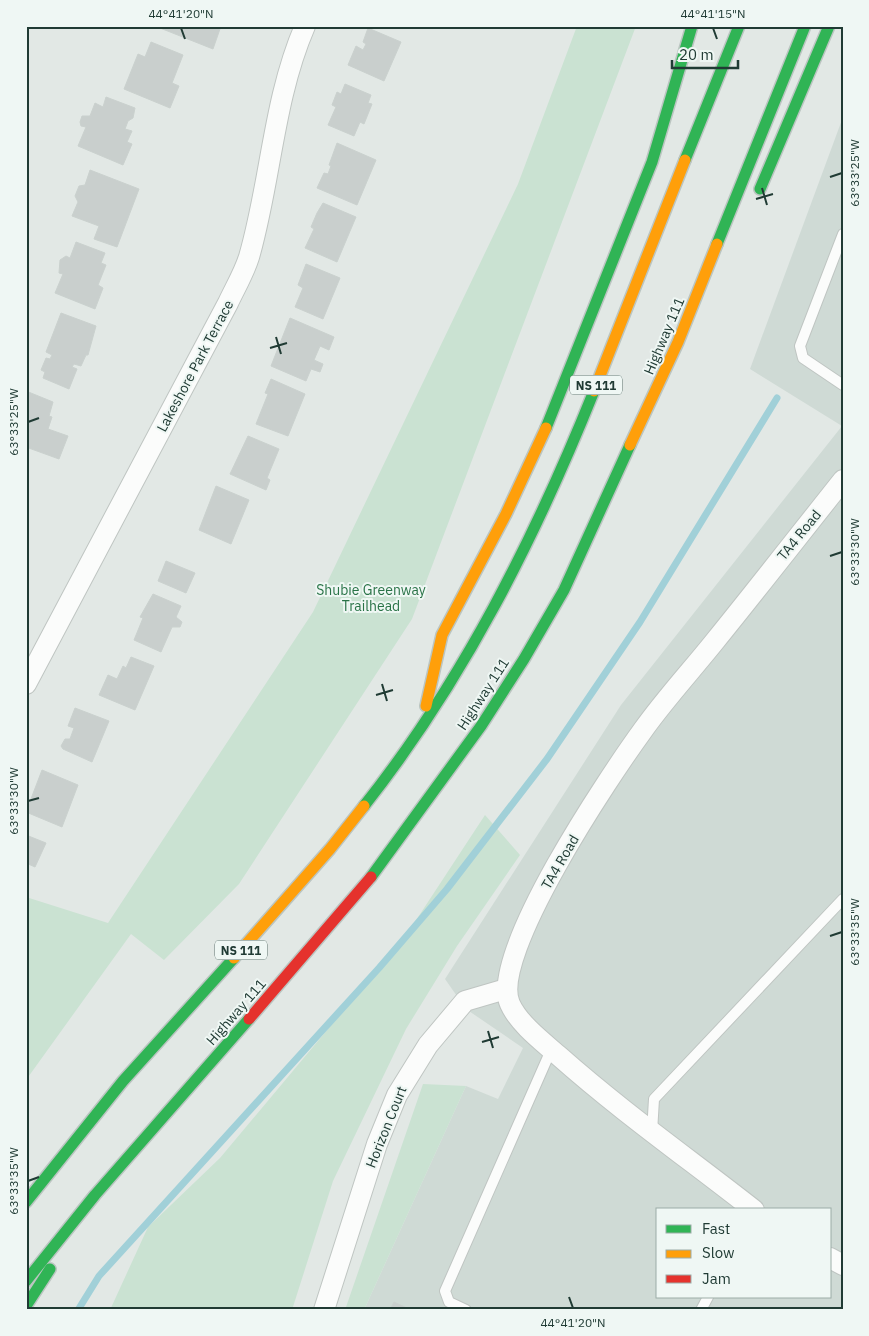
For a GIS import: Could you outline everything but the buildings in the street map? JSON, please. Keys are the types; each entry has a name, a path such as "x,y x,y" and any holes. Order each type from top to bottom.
{"highway":[{"path":"421,727 442,636 506,514 548,423 652,162 671,104 692,26"},
{"name":"NS 111","path":"26,1202 52,1167 309,872 374,792 421,727 469,651 535,528 576,434 739,26"},
{"name":"Highway 111","path":"26,1281 95,1195 307,953 380,866 436,789 524,659 564,590 678,342 805,26"},
{"path":"757,197 829,26"},
{"path":"628,453 677,373"},
{"path":"26,1191 52,1167"},
{"path":"26,1306 95,1195"}],"street":[{"name":"Lakeshore Park Terrace","path":"26,684 228,303 248,260 258,221 280,102 294,51 305,26"},
{"name":"TA4 Road","path":"506,989 512,958 521,934 548,880 612,776 643,730 843,480"},
{"path":"506,989 510,1004 521,1020 551,1050 600,1093 751,1208"},
{"name":"Horizon Court","path":"324,1310 377,1144 396,1095 428,1045 465,1001 506,989"}],"lane":[{"path":"843,234 800,346 803,358 843,385"},
{"path":"652,1132 654,1099 840,907"},
{"path":"466,1310 448,1302 444,1291 551,1050"},
{"path":"701,1310 707,1298"}],"shaded area":[{"path":"843,117 843,1310 364,1310 466,1086 498,1099 523,1048 466,1009 445,979 621,705 842,426 750,369"}],"green space":[{"name":"Shubie Greenway Trailhead","path":"577,26 636,26 412,619 239,884 164,960 131,934 26,1080 26,897 108,923 313,612 518,184"},
{"path":"485,815 520,855 457,946 406,1029 333,1181 292,1310 110,1310 148,1227 220,1158 405,937"},
{"path":"423,1084 466,1086 364,1310 345,1310"}],"waterway":[{"path":"78,1310 99,1276 379,968 447,889 547,759 640,622 777,398"}],"traffic: fast":[{"path":"546,428 652,162 692,26"},
{"path":"685,160 739,26"},
{"path":"717,244 805,26"},
{"path":"760,189 829,26"},
{"path":"364,806 400,758 433,709 465,659 494,607 547,500 594,391"},
{"path":"371,877 481,726 524,659 564,590 630,445"},
{"path":"26,1202 123,1081 234,958"},
{"path":"26,1281 95,1195 249,1019"},
{"path":"26,1306 50,1269"}],"traffic: slow":[{"path":"594,391 685,160"},
{"path":"630,445 678,342 717,244"},
{"path":"426,706 442,635 506,514 546,428"},
{"path":"234,958 330,849 364,806"}],"traffic: jam":[{"path":"249,1019 371,877"}]}
